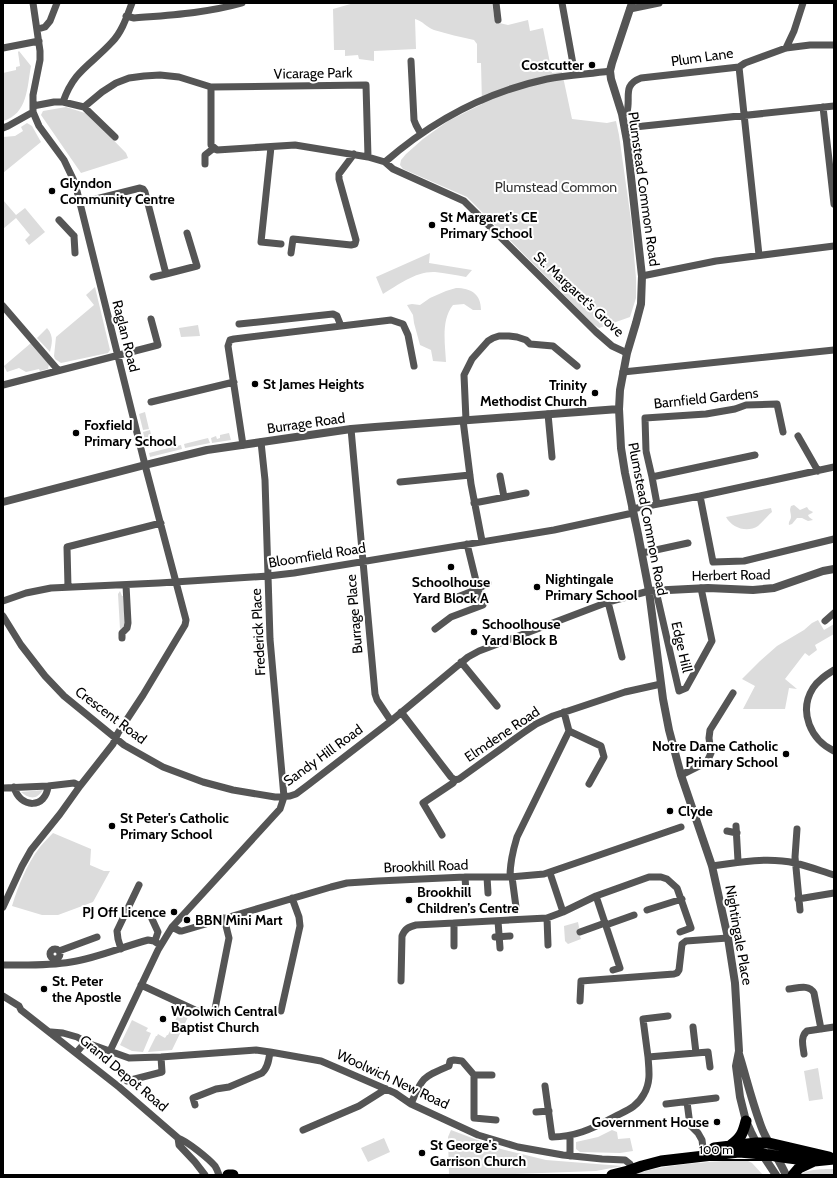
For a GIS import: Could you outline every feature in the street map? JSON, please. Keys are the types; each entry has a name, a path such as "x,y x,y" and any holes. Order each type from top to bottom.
{"highway":[{"path":"731,1145 739,1139 746,1121"},
{"path":"612,1175 661,1161 704,1153 731,1145 756,1143 769,1143 834,1159"},
{"path":"704,1153 739,1152 814,1161 834,1159"},
{"path":"793,1175 799,1168 814,1161"},
{"path":"228,1175 233,1175"}],"street":[{"path":"33,3 38,30 40,60 33,109"},
{"path":"38,30 45,27 50,21 57,3"},
{"path":"63,102 67,89 80,71 118,36 132,3"},
{"path":"126,16 134,18 196,12 213,10 242,3"},
{"path":"496,3 498,20"},
{"path":"562,3 575,76"},
{"path":"631,6 659,3"},
{"path":"786,48 794,31 803,3"},
{"name":"Plumstead Common Road","path":"631,6 610,72 625,128 642,276 641,304 627,353 620,390 619,409 621,448 642,553 653,591 661,684 669,730 680,775 698,827"},
{"path":"3,48 39,41"},
{"name":"Plum Lane","path":"622,114 627,112 629,89 632,82 635,80 647,77 739,67 745,62 786,48 834,44"},
{"path":"411,61 414,120 421,134"},
{"path":"739,67 759,255"},
{"path":"385,162 421,134 445,118 485,98 509,89 541,81 610,72"},
{"path":"84,107 102,92 116,83 129,78 160,75 179,78 211,87 211,145 214,148 206,155 204,164"},
{"name":"Vicarage Park","path":"211,87 366,85 368,157"},
{"path":"3,128 33,109 54,102 63,102 84,107 115,137"},
{"path":"625,128 834,106"},
{"path":"824,107 834,204"},
{"name":"Raglan Road","path":"3,907 5,897 31,850 113,744 115,738 185,625 186,620 145,464 75,183 64,160 39,126 33,109"},
{"name":"St. Margaret's Grove","path":"214,148 217,150 295,145 354,154 385,162 393,169 464,201 596,332 612,346 627,353"},
{"path":"271,147 262,242 281,244"},
{"path":"291,253 293,239 355,244 356,240 339,179 339,174 354,154"},
{"path":"80,203 140,188 143,189 166,274"},
{"path":"60,220 74,236 75,253"},
{"path":"74,236 87,232"},
{"path":"153,278 196,266 187,232"},
{"path":"642,276 716,261 834,246"},
{"path":"3,306 58,370"},
{"path":"239,324 333,314 337,316 341,326"},
{"path":"3,385 158,345 151,319"},
{"path":"243,445 228,346 230,340 391,320 403,324 408,335 414,366"},
{"path":"482,541 470,475 465,420 464,375 472,359 485,344 493,338 499,336 509,336 526,340 530,344 553,346 577,366"},
{"path":"623,372 834,350"},
{"path":"151,402 234,382"},
{"name":"Barnfield Gardens","path":"657,504 646,451 646,418 706,414 746,406 777,404 783,432"},
{"name":"Burrage Road","path":"3,502 145,464 207,450 350,429 619,409"},
{"path":"548,414 552,457"},
{"name":"Burrage Place","path":"350,429 376,697 391,721"},
{"path":"798,436 818,471"},
{"name":"Frederick Place","path":"261,442 265,480 271,658 284,797"},
{"path":"652,477 755,455"},
{"name":"Bloomfield Road","path":"3,601 38,590 68,587 126,585 294,573 554,530 657,504 834,467"},
{"path":"400,482 470,475"},
{"path":"500,476 504,497"},
{"path":"474,503 526,493"},
{"path":"700,496 713,562 744,561 834,539"},
{"path":"68,587 67,547 161,523"},
{"path":"642,553 688,543"},
{"path":"436,629 451,617 483,605 467,544"},
{"name":"Herbert Road","path":"653,591 701,588 753,590 774,588 834,568"},
{"path":"447,601 478,589 488,583"},
{"path":"122,638 122,633 127,628 128,623 126,585"},
{"name":"Edge Hill","path":"653,591 658,602 679,690 686,688 712,641 701,588"},
{"name":"Sandy Hill Road","path":"110,1051 141,985 158,943 280,809 284,797 296,794 391,721 461,662 479,651 608,602 653,591"},
{"path":"608,602 622,657"},
{"path":"825,621 834,613"},
{"name":"Crescent Road","path":"3,616 21,645 64,696 124,745 163,767 202,782 263,796 284,797"},
{"path":"461,662 497,706"},
{"path":"834,670 820,680 813,689 809,697 806,711 814,736 826,747 834,751"},
{"name":"Elmdene Road","path":"442,834 423,803 536,724 564,712 625,692 661,684"},
{"path":"680,775 707,762 711,753 709,738 710,730 733,693"},
{"path":"401,712 451,777 455,780"},
{"path":"516,907 510,865 512,853 517,837 569,731 564,712"},
{"path":"569,731 601,746 604,757 589,784"},
{"path":"3,788 74,783 80,786"},
{"path":"14,787 16,795 21,800 26,803 32,803 39,802 44,797 48,786"},
{"path":"736,826 738,861"},
{"name":"Brookhill Road","path":"172,927 182,931 347,883 465,877 511,877 550,873 681,827"},
{"name":"Nightingale Place","path":"698,827 712,866 728,938 735,983 739,1051 757,1113 769,1143 786,1175"},
{"path":"797,829 795,863 800,910"},
{"path":"727,831 736,834"},
{"path":"712,866 747,860 782,861 795,863 834,875"},
{"path":"550,873 563,912"},
{"path":"401,981 402,936 405,930 410,926 547,918 596,896 649,877 655,876 667,879 677,888 691,928 680,932"},
{"path":"465,877 466,892"},
{"path":"487,877 488,893"},
{"path":"121,949 118,939 118,931 139,885"},
{"path":"798,899 834,894"},
{"path":"596,896 620,968"},
{"path":"281,1011 300,926 299,917 292,898"},
{"path":"647,910 682,899"},
{"path":"580,932 634,915"},
{"path":"141,985 203,1013 214,1014 229,938 224,918"},
{"path":"547,918 548,945"},
{"path":"3,965 41,966 56,962 83,960 148,940 158,943 158,932 152,919"},
{"path":"498,921 497,937 500,948"},
{"path":"454,923 454,946"},
{"path":"56,962 51,957 51,951 55,949 59,951 97,936"},
{"path":"497,937 510,936"},
{"path":"580,1001 581,981 674,974 679,970 682,944 686,941 728,938"},
{"path":"789,990 808,987 812,989 821,1029"},
{"name":"Woolwich New Road","path":"3,996 19,1006 21,1010"},
{"name":"Woolwich New Road","path":"3,1000 21,1010 51,1032 63,1033 78,1037 90,1044 129,1058 256,1050 321,1061 386,1089 411,1104 478,1135 518,1147 570,1156 625,1160 630,1169"},
{"path":"545,1086 552,1137 570,1136 584,1132 634,1107 644,1096 649,1077 648,1058 640,1019 668,1016"},
{"path":"693,1026 696,1053"},
{"path":"804,1054 802,1041 803,1034 807,1031 834,1027"},
{"name":"Grand Depot Road","path":"51,1032 178,1138 184,1140 212,1163 216,1167 219,1175"},
{"path":"76,1053 82,1046 90,1044"},
{"name":"Nightingale Place","path":"739,1051 736,1066 737,1082 746,1121 762,1154 776,1175"},
{"path":"195,1105 193,1098 216,1089 229,1087 262,1074 268,1064 270,1052"},
{"path":"648,1058 708,1052 710,1067"},
{"path":"127,1081 162,1072 161,1057"},
{"path":"411,1104 421,1081 428,1075 449,1066 450,1062 454,1060 462,1061 474,1075 474,1118 496,1120"},
{"path":"474,1075 492,1075"},
{"path":"303,1130 359,1106 386,1089"},
{"path":"666,1104 716,1098"},
{"path":"687,1102 690,1125 698,1133 702,1140 704,1153"},
{"path":"536,1112 548,1111"},
{"path":"570,1136 570,1156"},
{"name":"Grand Depot Road","path":"178,1138 179,1146 195,1162 205,1175"}],"green space":[{"name":"Plumstead Common","path":"354,3 492,3 495,22 508,25 528,20 530,31 543,28 552,73 562,72 572,119 607,123 616,121 631,220 636,278 636,298 630,317 599,328 593,324 467,197 403,169 400,165 401,160 423,139 448,121 482,104 481,63 477,63 477,44 474,40 434,30 415,19 416,49 374,51 374,61 359,59 358,55 345,56 345,50 334,50 333,9"},
{"path":"19,51 31,66 27,91 22,106 11,117 3,121 3,73 16,70 16,67 20,66"},
{"path":"66,107 88,114 126,153 128,158 81,173 41,115 43,111"},
{"path":"27,123 32,126 41,142 3,173 3,137 15,136 23,131 21,127"},
{"path":"3,200 16,215 25,208 45,232 29,245 25,240 30,235 16,218 3,229"},
{"path":"430,253 429,263 472,270 466,277 428,272 414,276 383,294 376,277"},
{"path":"95,287 110,350 108,353 61,363 55,359 54,356 56,337 94,305 86,295"},
{"path":"456,288 466,289 474,293 481,304 481,310 473,310 464,304 453,305 449,311 445,325 446,362 433,361 431,350 420,345 413,315 407,305 420,305 430,298"},
{"path":"198,325 200,336 181,337 179,328"},
{"path":"47,328 52,337 50,352 37,338"},
{"path":"31,343 49,364 48,369 40,371 39,369 26,372 19,368 7,372 4,366"},
{"path":"145,412 149,429 143,430 139,414"},
{"path":"150,430 154,447 147,448 143,432"},
{"path":"229,433 231,440 212,443 211,438 216,436 217,439 220,438 220,435"},
{"path":"208,438 210,443 185,448 184,444"},
{"path":"181,445 182,449 150,457 149,453"},
{"path":"794,505 800,510 807,507 813,512 808,515 813,520 808,521 802,518 797,518 792,524 789,525 791,517 790,508"},
{"path":"771,508 772,512 758,526 749,529 736,527 726,517"},
{"path":"120,591 123,596 125,625 120,629 118,594"},
{"path":"818,620 824,630 834,624 834,634 815,645 817,650 809,656 805,653 785,679 797,689 789,688 785,709 743,709 755,686 742,679 777,646"},
{"path":"43,790 36,797 27,796 21,792"},
{"path":"53,833 91,849 90,865 104,871 110,871 93,902 58,915 42,915 12,906 27,868 40,847"},
{"path":"578,922 578,931 581,939 568,944 565,941 564,926"},
{"path":"180,1011 189,1015 172,1050 148,1052 158,1034 165,1038 168,1035"},
{"path":"132,1020 148,1028 146,1031 151,1033 143,1052 132,1051 120,1045"},
{"path":"818,1068 823,1099 809,1101 804,1071"},
{"path":"451,1130 501,1149 546,1160 622,1166 596,1171 449,1175 448,1137"},
{"path":"612,1130 617,1132 618,1139 630,1138 633,1151 620,1153 580,1152 576,1149 576,1142 598,1137"},
{"path":"384,1138 390,1152 368,1162 361,1148"},
{"path":"744,1159 752,1163 763,1175 632,1175 659,1168 687,1164"},
{"path":"834,1169 834,1175 800,1175 811,1170"}],"place":[{"name":"Costcutter","path":"592,65"},
{"name":"Glyndon Community Centre","path":"52,191"},
{"name":"St Margaret's CE Primary School","path":"432,225"},
{"name":"St James Heights","path":"255,384"},
{"name":"Trinity Methodist Church","path":"595,393"},
{"name":"Foxfield Primary School","path":"76,433"},
{"name":"Schoolhouse Yard Block A","path":"451,567"},
{"name":"Nightingale Primary School","path":"537,587"},
{"name":"Schoolhouse Yard Block B","path":"474,632"},
{"name":"Notre Dame Catholic Primary School","path":"786,754"},
{"name":"Clyde","path":"670,811"},
{"name":"St Peter's Catholic Primary School","path":"112,826"},
{"name":"Brookhill Children’s Centre","path":"409,900"},
{"name":"PJ Off Licence","path":"174,912"},
{"name":"BBN Mini Mart","path":"187,920"},
{"name":"St. Peter the Apostle","path":"44,989"},
{"name":"Woolwich Central Baptist Church","path":"163,1019"},
{"name":"Government House","path":"717,1122"},
{"name":"St George's Garrison Church","path":"422,1153"}]}
